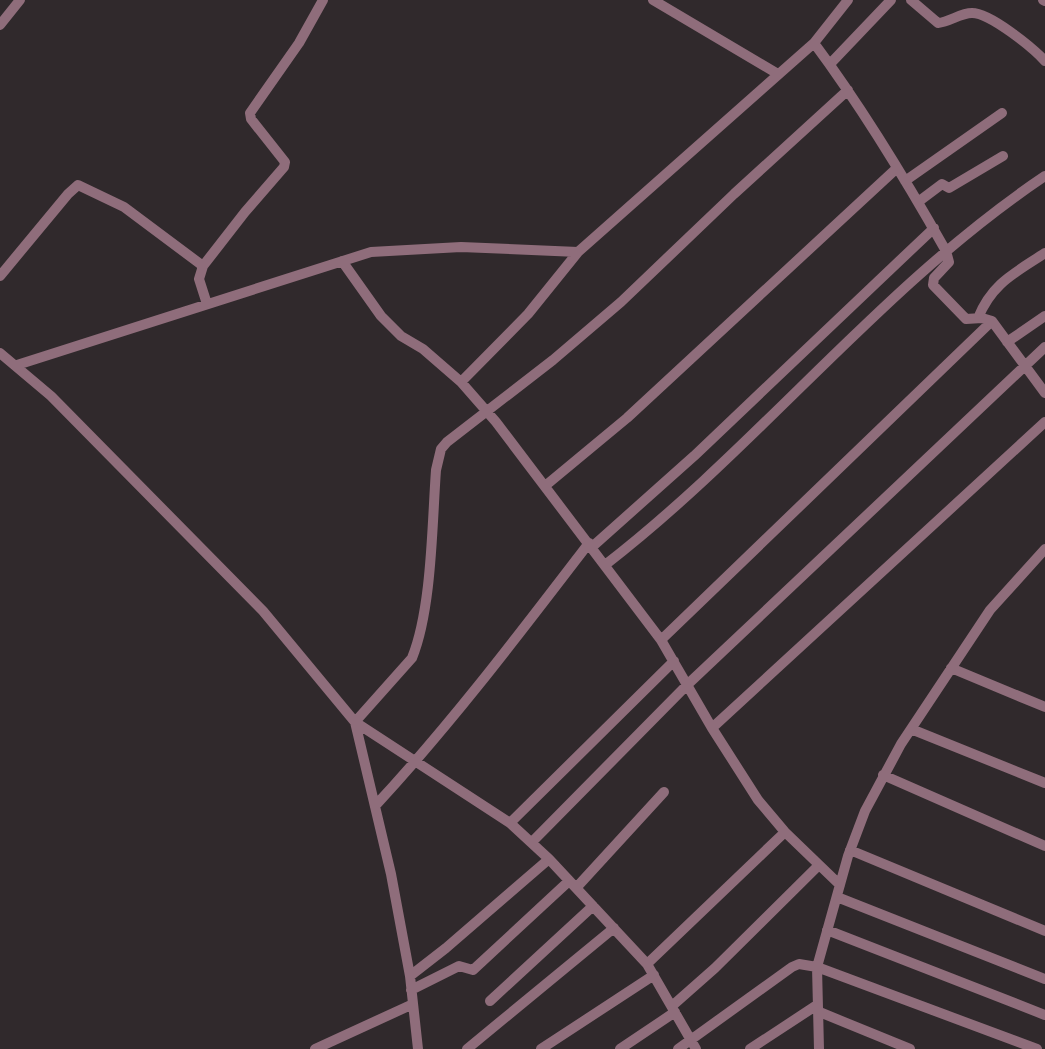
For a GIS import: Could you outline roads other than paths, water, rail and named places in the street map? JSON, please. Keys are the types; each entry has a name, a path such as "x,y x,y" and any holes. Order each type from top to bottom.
{"street":[{"path":"0,25 20,0"},
{"path":"207,304 199,280 203,266 244,212 284,167 283,157 251,119 250,113 299,43 323,0"},
{"path":"653,0 778,74"},
{"path":"461,382 528,314 578,252 814,43 848,0"},
{"path":"830,64 892,0"},
{"path":"911,0 938,23 968,13 982,15 1023,42 1045,61"},
{"path":"814,43 848,90 934,228 946,251 949,262 934,278 933,285 966,319 978,318 992,321 1045,393"},
{"path":"355,722 412,658 415,650 426,600 436,470 441,449 447,442 487,412 621,302 734,194 848,90"},
{"path":"905,181 1002,113"},
{"path":"918,202 942,184 949,188 1004,156"},
{"path":"545,486 627,418 897,168"},
{"path":"605,566 678,506 844,345 946,251 1045,176"},
{"path":"0,276 68,194 78,185 124,207 203,266"},
{"path":"375,806 496,666 590,545 694,456 934,228"},
{"path":"17,365 342,261 384,250 460,247 578,252"},
{"path":"978,318 984,302 995,288 1045,253"},
{"path":"342,261 361,290 389,325 401,336 423,349 461,382 487,412 590,545 660,640 744,780 785,832 840,885"},
{"path":"1007,342 1045,316"},
{"path":"660,640 992,321"},
{"path":"532,842 687,685 1045,347"},
{"path":"0,353 17,365 58,403 263,611 355,722 510,823 532,842 647,964 693,1045"},
{"path":"712,728 1045,422"},
{"path":"819,1049 817,967 850,850 865,811 883,775 911,729 990,610 1045,549"},
{"path":"510,823 674,661"},
{"path":"951,668 1045,707"},
{"path":"355,722 391,874 410,976 418,1046 407,1049"},
{"path":"911,729 1045,784"},
{"path":"883,775 1045,846"},
{"path":"411,990 459,966 473,970 572,884 664,792"},
{"path":"647,964 785,832"},
{"path":"850,850 1045,931"},
{"path":"410,976 453,943 549,859"},
{"path":"620,1049 674,1009 819,865"},
{"path":"837,897 1045,980"},
{"path":"490,1000 593,906"},
{"path":"467,1049 614,928"},
{"path":"827,930 1045,1015"},
{"path":"678,1049 693,1045 792,967 799,964 817,967 1037,1049"},
{"path":"541,1049 654,976"},
{"path":"316,1049 413,1004"},
{"path":"750,1049 817,1008"},
{"path":"817,1008 910,1049"}]}
